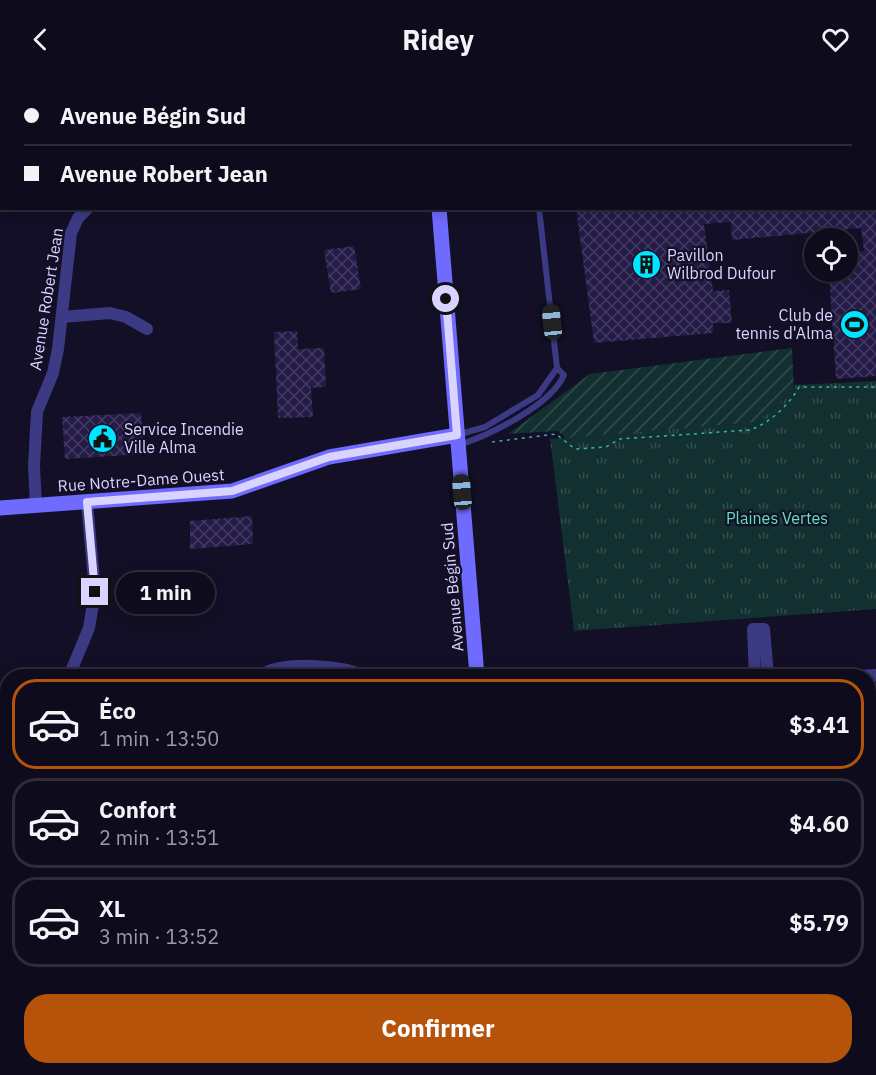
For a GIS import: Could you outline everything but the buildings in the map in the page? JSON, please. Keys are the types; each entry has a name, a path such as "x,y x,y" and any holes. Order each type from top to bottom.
{"street":[{"name":"Avenue Robert Jean","path":"36,506 34,466 37,412 53,373 71,233 78,218 86,210"},
{"name":"Avenue Bégin Sud","path":"439,210 476,669"},
{"path":"62,317 110,313 126,317 147,329"},
{"name":"Rue Notre-Dame Ouest","path":"0,508 232,491 329,457 458,440"},
{"path":"72,669 89,628 95,592 87,502"},
{"path":"755,669 753,629 764,629 767,669"},
{"path":"276,669 292,666 330,669"}],"lane":[{"path":"458,440 538,395 556,368 539,210"},
{"path":"458,440 474,440 506,424 549,397 564,375 556,368"}],"path":[{"path":"491,442 556,435 575,448 606,447 620,439 750,430 758,427 790,401 799,387 876,387"}],"green space":[{"path":"792,348 794,391 757,422 566,438 558,431 508,434 590,374"},
{"name":"Plaines Vertes","path":"876,381 876,609 574,631 550,439 757,422 794,391 795,385"}],"place":[{"name":"Pavillon Wilbrod Dufour","path":"646,264"},
{"name":"Club de tennis d'Alma","path":"854,324"},
{"name":"Service Incendie Ville Alma","path":"103,438"}],"route":[{"path":"95,592 87,502 232,491 329,457 457,435 446,299"}]}
